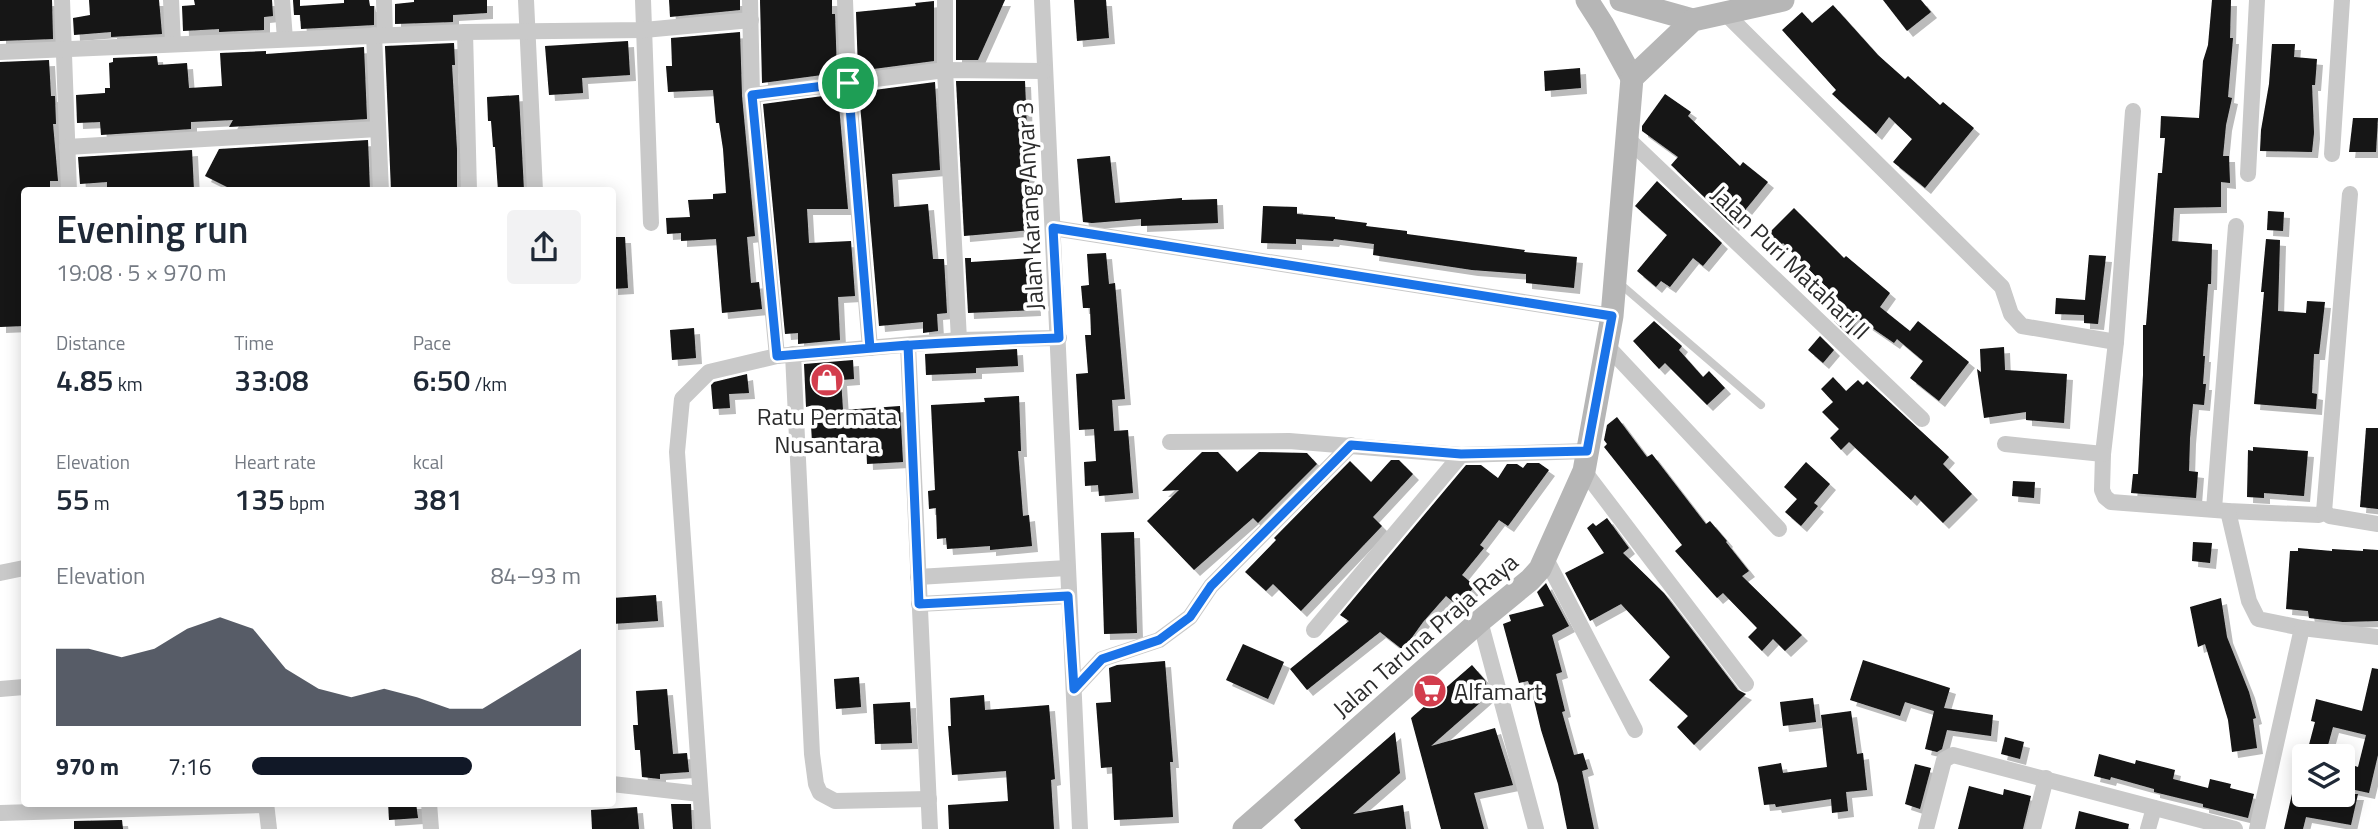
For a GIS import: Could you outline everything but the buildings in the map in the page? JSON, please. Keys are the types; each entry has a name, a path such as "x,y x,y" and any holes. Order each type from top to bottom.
{"street":[{"path":"62,0 69,187"},
{"path":"172,0 173,44"},
{"path":"282,0 285,39"},
{"path":"381,187 378,129 379,35 384,0"},
{"path":"526,0 535,187"},
{"path":"643,0 651,223"},
{"path":"750,0 752,95 785,355 816,784 820,793 835,802 929,799"},
{"path":"845,0 848,83 870,348"},
{"path":"945,0 959,341"},
{"name":"Jalan Karang Anyar 3","path":"1042,0 1080,829"},
{"path":"1587,0 1632,78 1693,20"},
{"path":"1621,0 1693,20 1783,0"},
{"path":"2248,174 2257,0"},
{"path":"2332,154 2342,0"},
{"path":"1725,13 2002,287 2011,314 2022,326 2116,342"},
{"path":"0,52 465,32 644,30 751,20"},
{"path":"465,32 469,187"},
{"path":"752,95 946,70 1044,71"},
{"name":"Jalan Taruna Praja Raya","path":"1244,829 1530,580 1546,559 1586,461 1607,346 1616,281 1632,78"},
{"path":"2133,111 2116,342 2103,454 2102,489 2111,502 2319,516 2324,512 2350,194"},
{"path":"67,147 378,129"},
{"name":"Jalan Puri Matahari II","path":"1628,138 1922,419"},
{"path":"2236,226 2221,510 2249,601 2258,619 2270,623 2378,637"},
{"path":"1053,228 1612,316"},
{"path":"703,829 677,452 682,399 709,372 785,355 959,341 1059,338"},
{"path":"908,345 930,829"},
{"path":"1607,346 1779,528"},
{"path":"1171,442 1289,441 1586,461 1746,684"},
{"path":"2005,444 2103,454"},
{"path":"1074,689 1102,659 1159,640 1190,617 1211,586 1351,445"},
{"path":"1314,630 1461,454"},
{"path":"2324,512 2330,516 2378,524"},
{"path":"1546,559 1635,730"},
{"path":"918,577 1067,568"},
{"path":"0,573 21,569"},
{"path":"919,604 1068,596"},
{"path":"1480,621 1536,829"},
{"path":"2257,829 2302,628"},
{"path":"0,689 21,687"},
{"path":"1926,829 1944,761 1953,755 2235,829"},
{"path":"2032,829 2046,778"},
{"path":"616,784 700,794"},
{"path":"0,813 177,807"},
{"path":"266,807 269,829"},
{"path":"429,807 432,829"},
{"path":"2148,829 2154,808"}],"lane":[{"path":"1616,281 1761,405"}],"place":[{"name":"Ratu Permata Nusantara","path":"827,380"},
{"name":"Alfamart","path":"1430,691"}],"route":[{"path":"848,83 752,95 777,356 908,345 919,604 1068,596 1074,689 1102,659 1159,640 1190,617 1211,586 1351,445 1461,454 1587,451 1612,316 1053,228 1059,338 959,341 908,345 870,348 848,83"}]}
